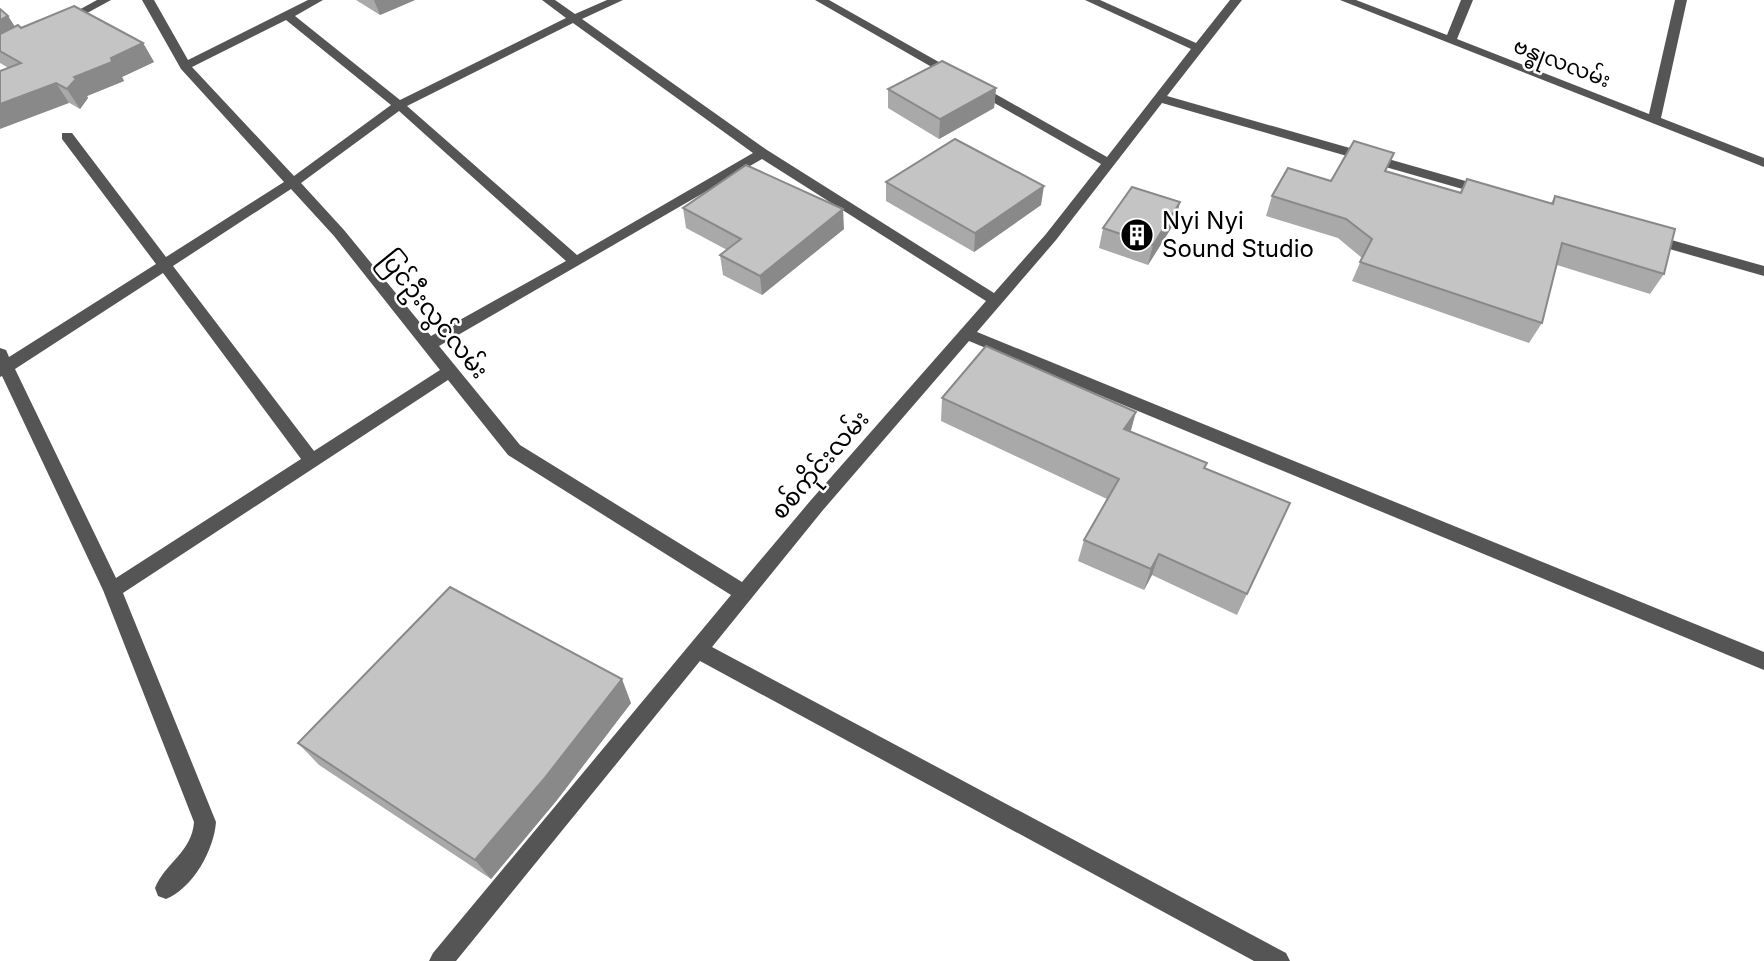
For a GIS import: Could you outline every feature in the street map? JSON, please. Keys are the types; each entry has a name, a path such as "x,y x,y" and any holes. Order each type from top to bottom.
{"street":[{"path":"47,29 105,0"},
{"name":"ပြင်ဦးလွင်လမ်း","path":"148,0 185,66 338,233 514,450 744,593"},
{"path":"185,66 317,0"},
{"path":"548,0 762,153 995,300"},
{"path":"166,888 200,849 205,834 205,822 111,590 3,364 164,266 292,183 399,105 574,18 617,0"},
{"path":"821,0 1108,163"},
{"path":"1091,0 1198,48"},
{"name":"စစ်ကိုင်းလမ်း","path":"441,961 817,505 1051,237 1236,0"},
{"name":"ဗန္ဓုလလမ်း","path":"1346,0 1764,163"},
{"path":"1451,41 1467,0"},
{"path":"1654,119 1681,0"},
{"path":"286,15 399,105 576,262"},
{"path":"1159,98 1495,194"},
{"path":"67,136 312,461"},
{"path":"429,344 762,153"},
{"path":"1629,233 1764,271"},
{"path":"966,334 1764,661"},
{"path":"111,590 450,370"},
{"path":"698,650 1278,961"}],"building":[{"path":"74,6 143,43 111,58 112,62 74,77 76,79 67,89 56,83 0,104 0,71 21,63 0,51 0,34"},
{"path":"0,9 8,16 0,20"},
{"path":"942,61 996,88 940,119 888,89"},
{"path":"955,139 1044,186 975,233 886,182"},
{"path":"1354,141 1394,153 1385,171 1461,193 1467,179 1553,204 1555,196 1675,229 1664,274 1562,243 1542,323 1360,262 1372,239 1346,219 1272,196 1288,168 1331,181"},
{"path":"746,165 843,209 760,276 720,255 741,239 683,208"},
{"path":"1132,187 1180,202 1153,245 1103,228"},
{"path":"986,346 1136,412 1124,429 1207,463 1204,468 1290,503 1247,594 1159,554 1151,569 1084,540 1119,479 942,398"},
{"path":"450,587 622,679 544,779 475,860 298,743"}],"place":[{"name":"Nyi Nyi Sound Studio","path":"1137,235"}]}
